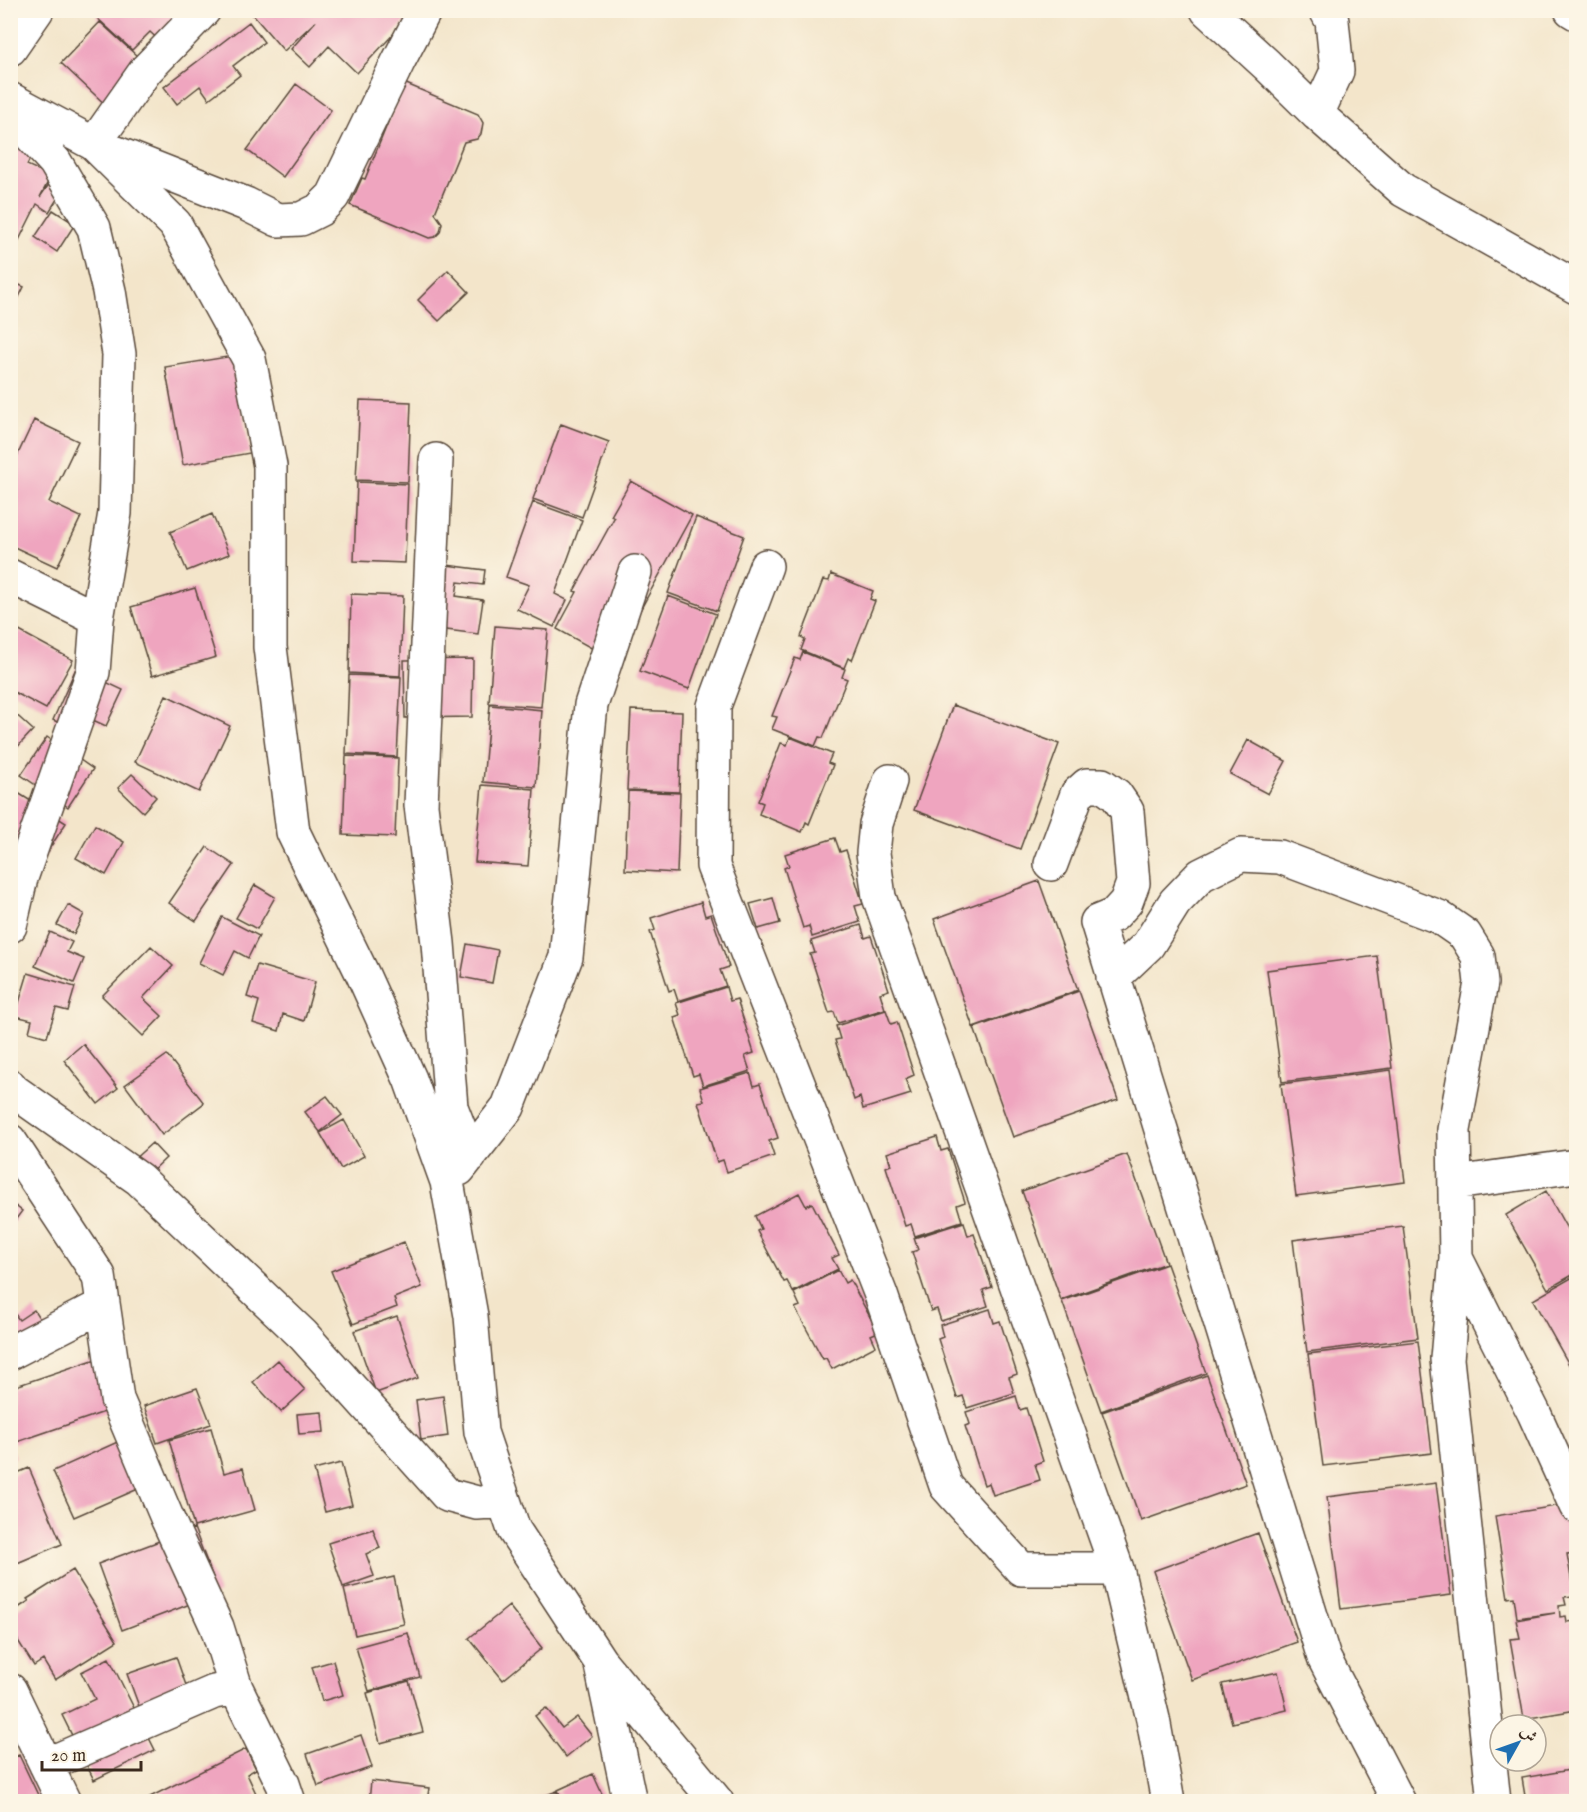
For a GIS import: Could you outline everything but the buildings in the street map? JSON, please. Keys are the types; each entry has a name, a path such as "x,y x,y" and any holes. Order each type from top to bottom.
{"street":[{"path":"10,49 37,10"},
{"path":"94,144 146,70 204,10"},
{"path":"10,99 94,144 246,204 279,220 301,219 319,210 333,196 425,10"},
{"path":"1207,10 1317,114 1403,190 1576,287"},
{"path":"1317,114 1337,71 1332,21 1326,10"},
{"path":"1571,10 1576,13"},
{"path":"10,113 55,162 94,228 109,291 119,354 115,513 97,619 93,672 14,881 10,926"},
{"path":"94,144 175,224 249,359 270,466 270,647 293,832 363,975 410,1079 447,1182 471,1316 481,1432 514,1530 600,1661 717,1802"},
{"path":"436,460 421,805 438,943 451,1107 471,1156"},
{"path":"766,566 714,706 713,866 881,1295 946,1486 1021,1569 1117,1569"},
{"path":"447,1182 471,1156 508,1107 567,957 591,705 635,572"},
{"path":"10,576 97,619"},
{"path":"890,781 876,824 873,853 879,897 1117,1569 1153,1719 1168,1802"},
{"path":"1051,864 1077,794 1087,785 1102,785 1116,795 1127,811 1133,884 1126,902 1120,909 1114,915 1097,921 1324,1658 1398,1802"},
{"path":"1113,978 1148,945 1175,903 1201,875 1241,855 1280,856 1439,917 1465,935 1478,956 1481,983 1454,1130 1456,1258 1447,1359 1494,1802"},
{"path":"10,1086 139,1179 303,1335 447,1495 477,1503 504,1501"},
{"path":"10,1141 99,1276 117,1399 168,1520 217,1627 236,1688 283,1784 289,1802"},
{"path":"1455,1183 1576,1166"},
{"path":"1456,1258 1534,1413 1576,1506"},
{"path":"10,1353 103,1305"},
{"path":"600,1661 630,1802"},
{"path":"46,1765 214,1692 236,1688"},
{"path":"10,1690 64,1802"}]}
